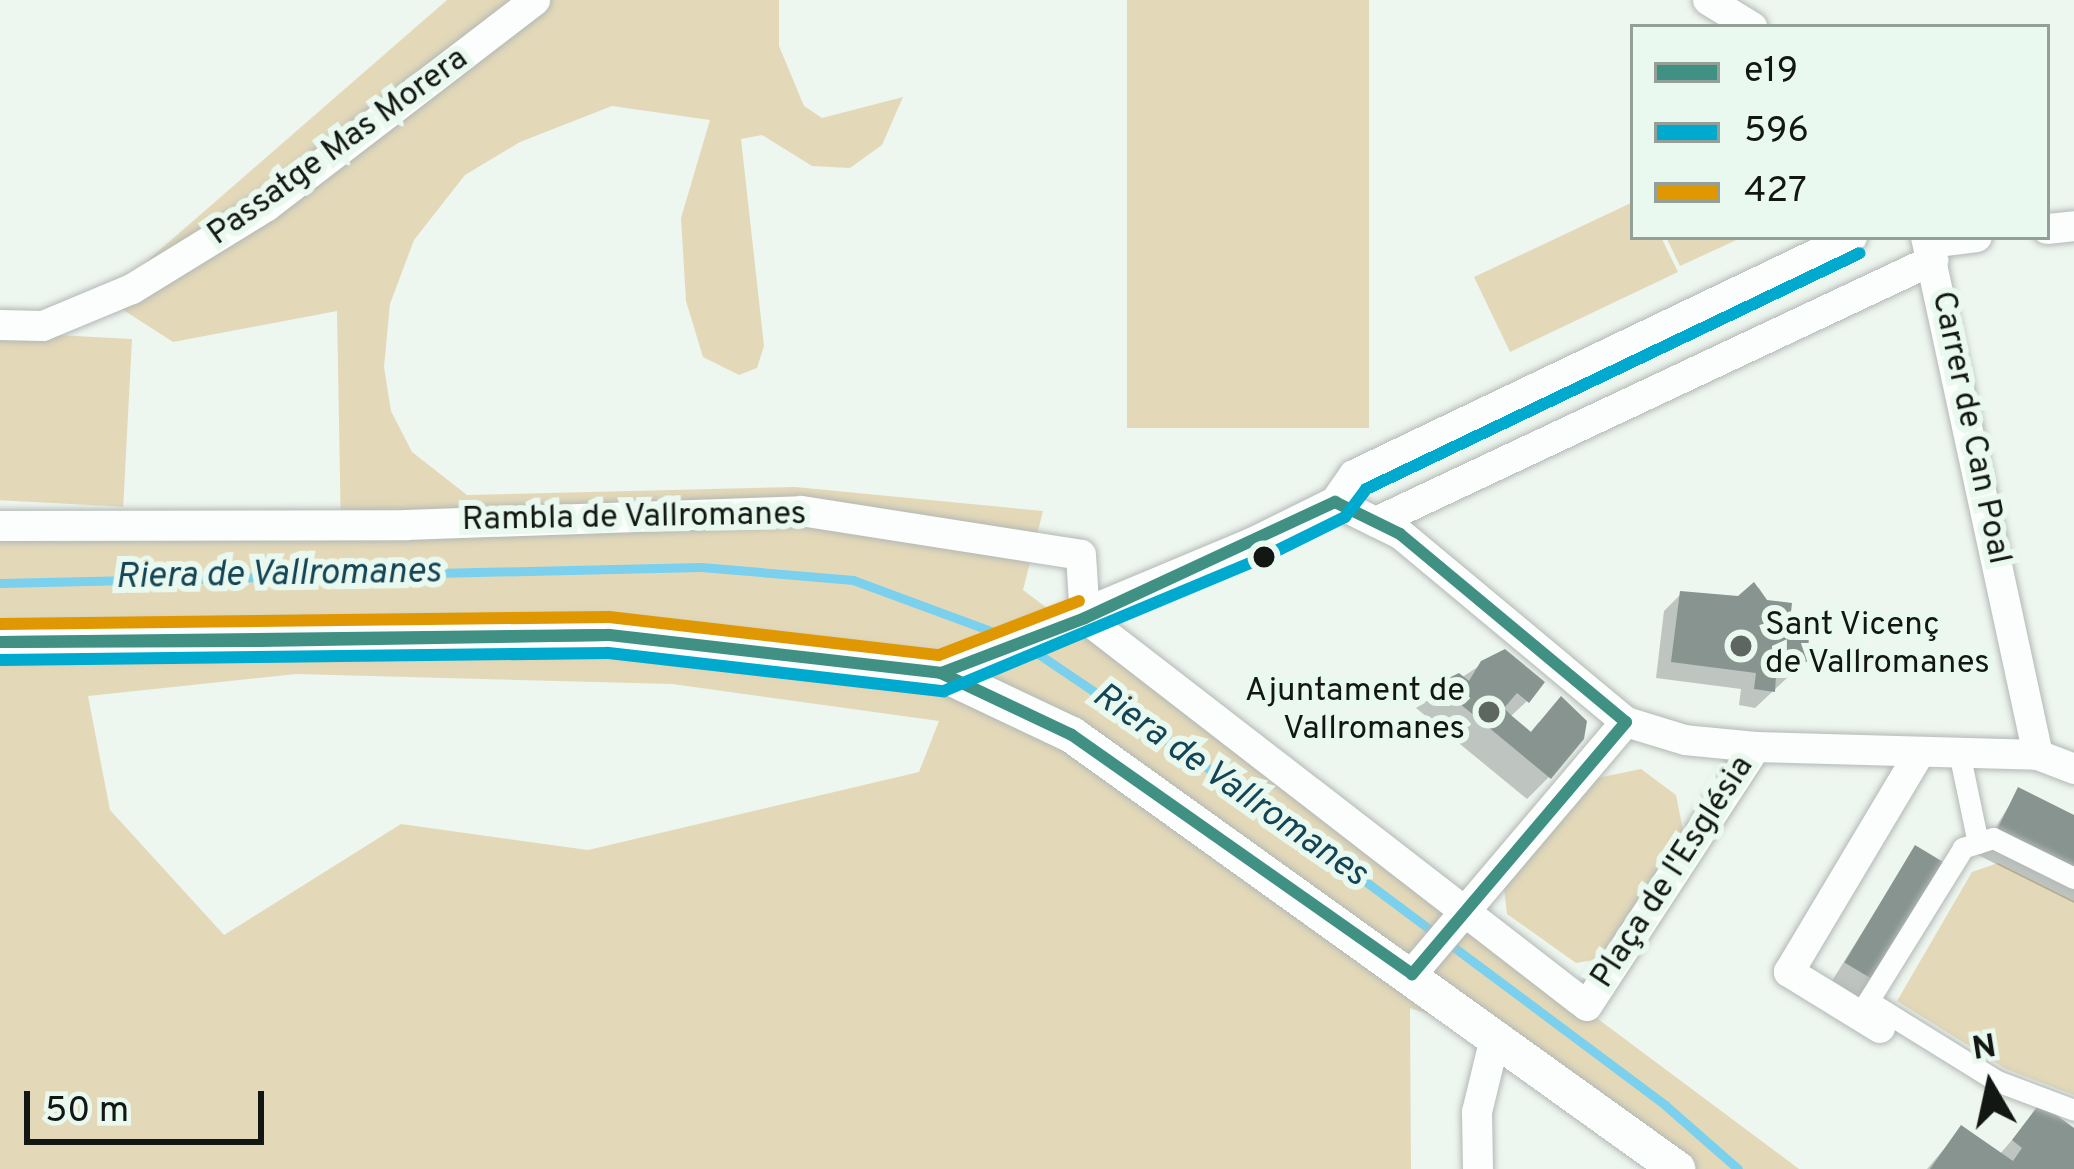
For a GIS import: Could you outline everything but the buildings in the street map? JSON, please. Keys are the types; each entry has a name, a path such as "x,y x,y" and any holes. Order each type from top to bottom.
{"street":[{"name":"Passatge Mas Morera","path":"0,325 44,326 151,277 267,206 536,0"},
{"path":"1708,0 1748,24"},
{"path":"941,673 1085,618 1336,502 1354,476 1846,240"},
{"path":"1376,522 1929,247 1963,240"},
{"name":"Carrer de Can Poal","path":"1929,247 2038,754"},
{"path":"1336,502 1376,522 1626,722 1412,974"},
{"name":"Rambla de Vallromanes","path":"0,526 406,525 801,511 1082,555 1085,618"},
{"path":"1085,618 1467,910"},
{"path":"0,642 609,635 941,673 1072,735 1412,974 1677,1169"},
{"name":"Plaça de l'Església","path":"1467,910 1587,1006 1756,747 1684,740 1626,722"},
{"path":"1756,747 2038,754 2074,769"},
{"path":"1880,1028 1790,972 1920,752"},
{"path":"1959,752 1978,843"},
{"path":"2074,878 1993,838 1963,848 1868,1001 1997,1081 2074,1110"},
{"path":"1478,1169 1477,1112 1495,1038"}],"shaded area":[{"path":"447,0 779,0 779,46 804,106 822,118 903,97 882,145 850,168 812,166 762,135 741,139 764,346 757,368 739,375 703,357 686,301 681,218 710,120 612,106 520,142 465,175 414,240 390,304 384,367 391,411 412,452 467,495 795,487 1043,511 1023,590 1799,1169 1655,1169 1455,1023 1410,1008 1411,1169 0,1169 0,537 341,534 337,311 173,342 97,293 131,275","holes":["296,674 672,684 939,721 919,772 588,850 401,824 224,935 110,810 88,696"]},
{"path":"1127,0 1369,0 1369,428 1127,428"},
{"path":"1630,203 1630,240 1662,240 1678,272 1510,352 1474,277"},
{"path":"1667,240 1736,240 1680,266"},
{"path":"0,332 132,339 123,507 0,500"},
{"path":"1641,769 1676,795 1684,835 1601,959 1576,963 1507,914 1504,889 1597,778"},
{"path":"1998,863 2074,901 2074,1095 2006,1069 1897,1001 1972,872"}],"waterway":[{"name":"Riera de Vallromanes","path":"0,583 701,567 853,580 1007,637"},
{"name":"Riera de Vallromanes","path":"1028,647 1267,808 1665,1105 1738,1169"}],"transit line":[{"name":"596","path":"0,660 608,653 944,691 1260,559 1345,517 1366,489 1860,253"},
{"name":"e19","path":"1335,502 1400,534 1626,722 1412,974 1072,735 941,673 1085,618 1335,502"},
{"name":"427","path":"0,624 609,617 939,655 1079,601"},
{"name":"e19","path":"609,635 941,673"},
{"name":"e19","path":"609,635 260,641 0,642 609,635"}],"place":[{"name":"Sant Vicenç de Vallromanes","path":"1741,646"},
{"name":"Ajuntament de Vallromanes","path":"1489,712"}]}
